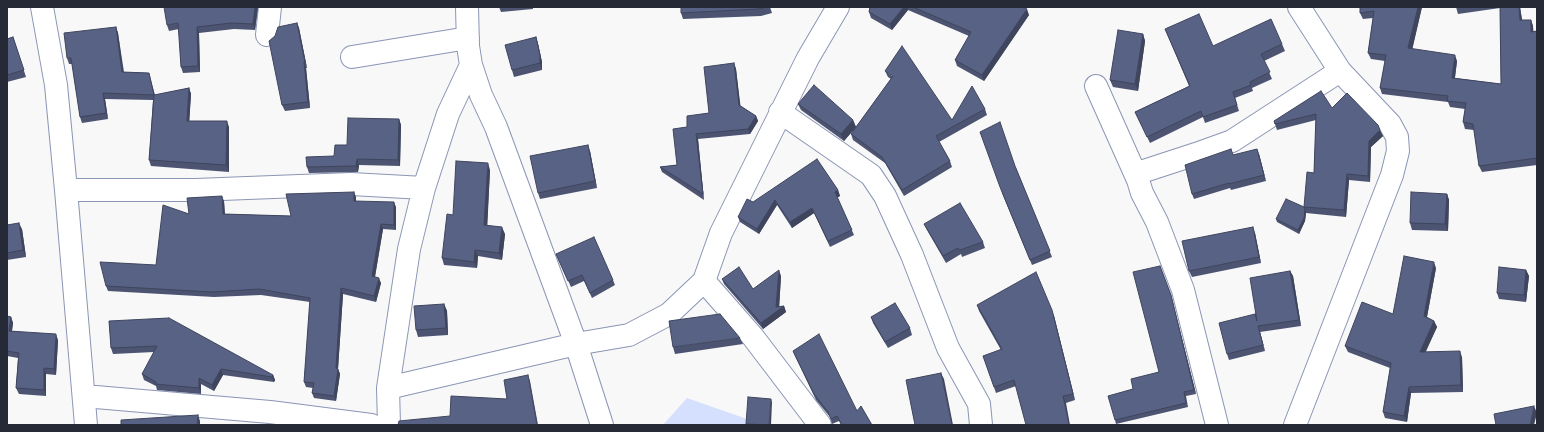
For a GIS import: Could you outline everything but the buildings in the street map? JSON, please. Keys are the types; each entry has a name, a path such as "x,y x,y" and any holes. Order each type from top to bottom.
{"street":[{"path":"42,7 56,85 86,425"},
{"path":"268,35 270,7"},
{"path":"467,7 471,64 576,344 602,425"},
{"path":"388,388 576,344 629,335 669,314 704,281 720,233 808,58 838,7"},
{"path":"1295,425 1392,175 1398,151 1397,137 1390,124 1340,72 1299,7"},
{"path":"352,57 468,38"},
{"path":"389,425 388,388 409,249 424,188 448,114 471,64"},
{"path":"1138,180 1141,172 1232,141 1340,72"},
{"path":"1096,86 1138,180 1142,193 1157,222 1183,290 1217,425"},
{"path":"780,112 871,175 884,196 912,255 948,348 979,404 981,425"},
{"path":"66,190 196,190 351,184 424,188"},
{"path":"704,281 753,337 820,425"},
{"path":"84,396 270,412 372,425"}],"shaded area":[{"path":"687,398 764,425 663,425"}]}
